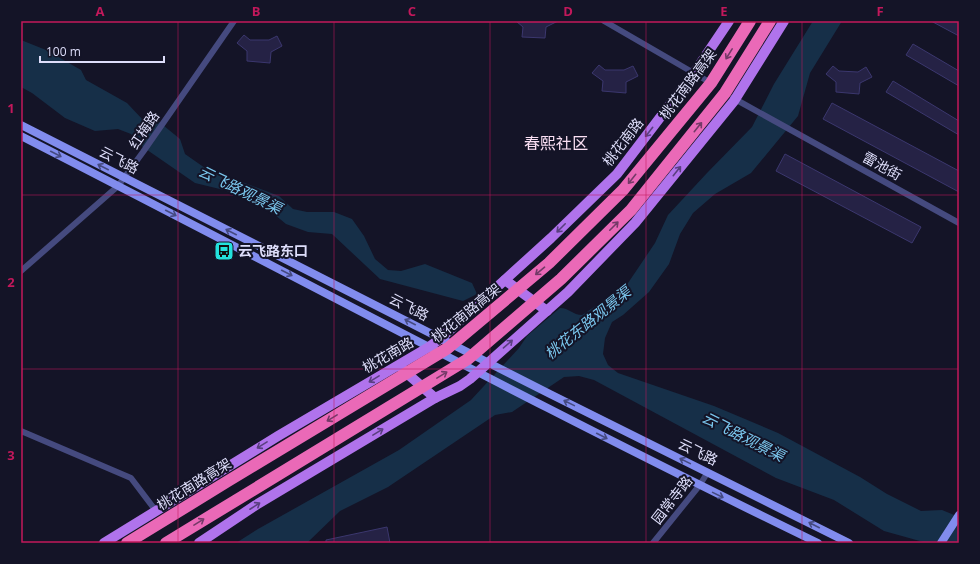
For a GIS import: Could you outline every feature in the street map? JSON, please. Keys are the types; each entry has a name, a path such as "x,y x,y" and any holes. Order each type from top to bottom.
{"highway":[{"name":"桃花南路高架","path":"127,543 448,348 549,263 623,190 711,83 750,21"},
{"path":"166,543 468,359 561,279 631,210 730,96 770,21"}],"main road":[{"name":"桃花南路","path":"104,543 278,436 429,347 441,338 551,238 617,174 694,73 729,21"},
{"path":"199,543 256,505 434,398 460,386 480,373 568,292 635,224 784,21"},
{"name":"云飞路","path":"21,125 550,394 849,543"},
{"name":"云飞路","path":"21,136 542,406 699,486 818,543"},
{"path":"505,280 547,311"},
{"path":"398,365 434,398"},
{"path":"941,543 959,515"}],"street":[{"name":"红梅路","path":"21,270 118,186 234,21"},
{"path":"604,21 711,83"},
{"name":"雷池街","path":"730,96 959,222"},
{"path":"21,431 131,478 156,511"},
{"name":"园常寺路","path":"653,543 699,486 708,472"}],"water":[{"path":"813,21 842,21 810,73 798,116 751,173 715,194 693,213 680,234 669,264 649,292 623,315 612,322 605,338 603,354 608,365 618,373 714,406 778,433 860,477 887,494 921,511 942,510 959,517 959,543 927,543 884,531 834,500 776,478 594,380 579,376 564,377 512,412 495,415 388,487 340,511 307,543 236,543 258,529 399,450 471,400 519,348 527,336 560,308 582,315 626,286 655,243 668,215 752,127 774,84"},
{"name":"云飞路观景渠","path":"21,40 46,50 81,70 86,80 127,103 143,120 158,121 180,139 185,154 205,168 279,196 293,209 307,212 334,212 352,219 364,236 375,259 388,270 401,271 425,264 472,283 477,294 463,301 380,279 332,234 308,232 286,224 263,205 224,190 195,183 140,145 131,134 118,129 95,131 65,118 32,93 21,87"}],"building":[{"path":"516,21 558,21 546,27 545,38 522,37 523,27"},
{"path":"931,21 959,21 959,36"},
{"path":"244,35 250,40 269,40 277,36 282,46 271,52 270,63 247,61 247,51 237,43"},
{"path":"913,44 959,71 959,86 906,55"},
{"path":"599,65 605,70 624,70 633,66 638,76 626,82 626,93 602,91 603,81 592,73"},
{"path":"833,66 839,71 858,72 866,67 872,77 860,83 859,94 836,92 836,82 826,74"},
{"path":"893,81 959,121 959,135 886,92"},
{"path":"832,103 959,171 959,192 823,119"},
{"path":"785,154 921,227 912,243 776,171"},
{"path":"387,527 390,543 326,543 326,540"}],"place":[{"name":"云飞路东口","path":"224,251"}],"district":[{"name":"春熙社区","path":"556,143"}],"water label":[{"name":"桃花东路观景渠","path":"588,323"}]}
